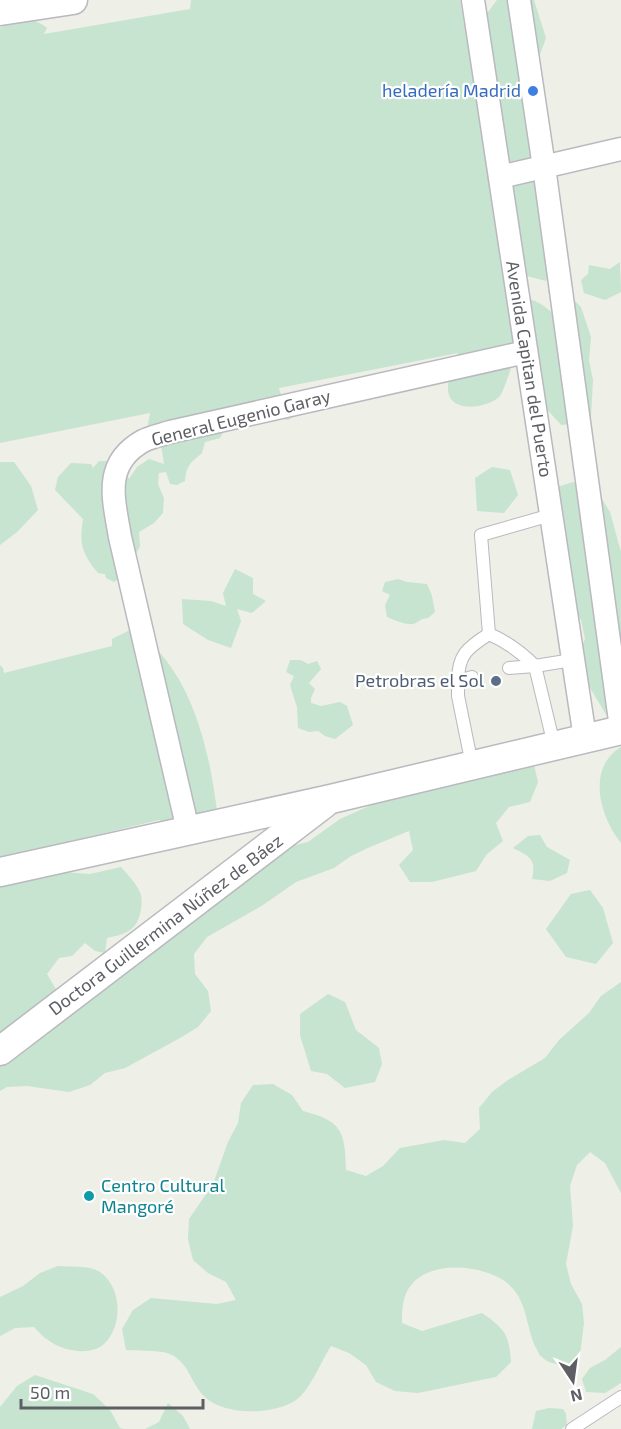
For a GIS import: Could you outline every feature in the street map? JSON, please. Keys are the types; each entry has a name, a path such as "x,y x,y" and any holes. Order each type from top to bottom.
{"street":[{"path":"0,11 73,0"},
{"name":"Avenida Capitan del Puerto","path":"473,0 585,738"},
{"path":"0,872 331,799 621,729 519,0"},
{"path":"500,177 621,149"},
{"name":"General Eugenio Garay","path":"188,830 120,537 112,491 115,472 126,455 143,441 170,432 526,352"},
{"name":"Doctora Guillermina Núñez de Báez","path":"0,1051 331,799"}],"lane":[{"path":"489,634 481,536 551,514"},
{"path":"489,634 506,641 536,666 554,745"},
{"path":"472,765 458,696 458,668 462,655 489,634"},
{"path":"509,668 572,660"},
{"path":"458,681 472,677"},
{"path":"577,1428 621,1397"}],"green space":[{"path":"191,0 460,0 464,24 469,16 488,12 497,0 534,0 546,38 526,92 554,263 546,281 523,275 475,90 508,302 522,299 533,300 555,315 548,291 570,296 581,307 591,337 589,360 593,380 591,417 573,424 561,425 545,407 542,373 524,363 513,363 501,395 493,401 470,407 455,403 450,398 448,385 458,353 279,388 282,399 303,411 288,420 264,416 225,429 220,438 205,442 202,453 188,468 185,481 177,485 170,484 166,472 159,473 158,484 164,498 163,513 154,523 139,532 140,546 136,554 129,554 132,569 114,582 106,578 105,574 98,573 88,560 81,535 83,519 55,490 58,477 71,463 91,464 93,468 99,461 114,462 124,469 129,479 137,467 149,459 164,464 161,445 147,430 150,413 0,443 0,28 24,19 35,21 47,28 44,34 190,9"},
{"path":"620,262 621,292 605,300 584,293 581,280 588,274 589,265 610,269"},
{"path":"0,462 14,462 31,486 38,510 17,532 0,545"},
{"path":"492,467 510,470 518,495 504,513 477,511 475,478"},
{"path":"573,482 602,499 610,512 621,552 621,720 607,716 584,678 577,657 585,639 581,620 567,605 554,488"},
{"path":"235,569 253,578 253,594 266,601 252,613 237,609 241,621 231,648 208,640 183,624 182,599 211,601 226,606 223,593"},
{"path":"398,579 427,584 435,612 428,618 413,624 387,617 385,605 390,595 382,591 385,582"},
{"path":"132,629 152,645 169,664 193,709 202,735 217,811 179,827 159,820 0,858 0,665 4,673 112,646 112,639"},
{"path":"290,660 301,660 308,664 317,661 321,669 309,683 315,689 311,703 321,706 340,702 347,706 353,725 335,739 318,731 309,732 298,728 297,707 290,685 294,676 286,672"},
{"path":"621,747 621,843 607,820 600,793 600,780 603,767 610,756"},
{"path":"533,761 538,782 530,802 509,807 496,823 503,841 487,854 476,871 432,882 410,882 399,865 413,850 409,831 370,847 334,868 296,882 263,905 207,937 194,954 195,974 208,991 211,1011 198,1027 125,1068 105,1073 90,1085 69,1092 27,1086 7,1087 0,1091 0,884 47,871 90,874 121,867 138,888 142,904 133,927 125,933 107,938 105,953 95,951 85,943 72,956 59,958 47,974 57,991 287,847 308,842 340,819 376,803"},
{"path":"540,835 547,847 570,860 567,873 550,881 532,879 533,867 530,859 513,848 528,836"},
{"path":"590,890 603,908 613,943 596,964 566,957 546,929 571,894"},
{"path":"621,982 621,1193 605,1163 590,1152 577,1165 570,1186 573,1226 566,1264 571,1284 582,1304 584,1323 579,1363 564,1365 545,1360 536,1348 522,1304 513,1289 496,1276 458,1268 432,1271 421,1276 412,1284 404,1298 402,1323 422,1331 482,1313 501,1328 509,1345 511,1362 496,1377 418,1393 395,1391 376,1382 366,1365 349,1353 331,1346 311,1382 296,1400 276,1409 250,1411 224,1408 205,1397 185,1366 174,1356 158,1351 126,1350 122,1329 133,1310 151,1298 217,1304 236,1300 226,1282 208,1273 193,1260 188,1239 189,1219 213,1184 228,1142 238,1123 241,1103 253,1085 273,1084 292,1095 303,1111 326,1119 333,1124 342,1137 346,1170 366,1176 383,1166 400,1148 444,1140 465,1143 480,1129 479,1108 492,1092 545,1058 559,1040 589,1013 601,996"},
{"path":"328,994 345,1002 356,1030 379,1048 382,1064 375,1082 345,1088 327,1074 311,1071 300,1035 300,1014"},
{"path":"58,1266 85,1267 96,1270 113,1287 118,1306 117,1316 111,1335 105,1343 92,1350 76,1351 54,1344 34,1327 15,1328 0,1336 0,1297 23,1286 40,1273"},
{"path":"621,1347 621,1383 605,1393 586,1392 582,1379 590,1368"},
{"path":"35,1375 93,1394 110,1410 120,1428 124,1429 0,1429 0,1407 17,1386"},
{"path":"168,1403 183,1416 190,1429 145,1429 159,1422"},
{"path":"549,1408 563,1409 567,1425 561,1429 532,1429 536,1411"}],"place":[{"name":"heladería Madrid","path":"533,91"},
{"name":"Petrobras el Sol","path":"496,681"},
{"name":"Centro Cultural Mangoré","path":"89,1196"}]}
